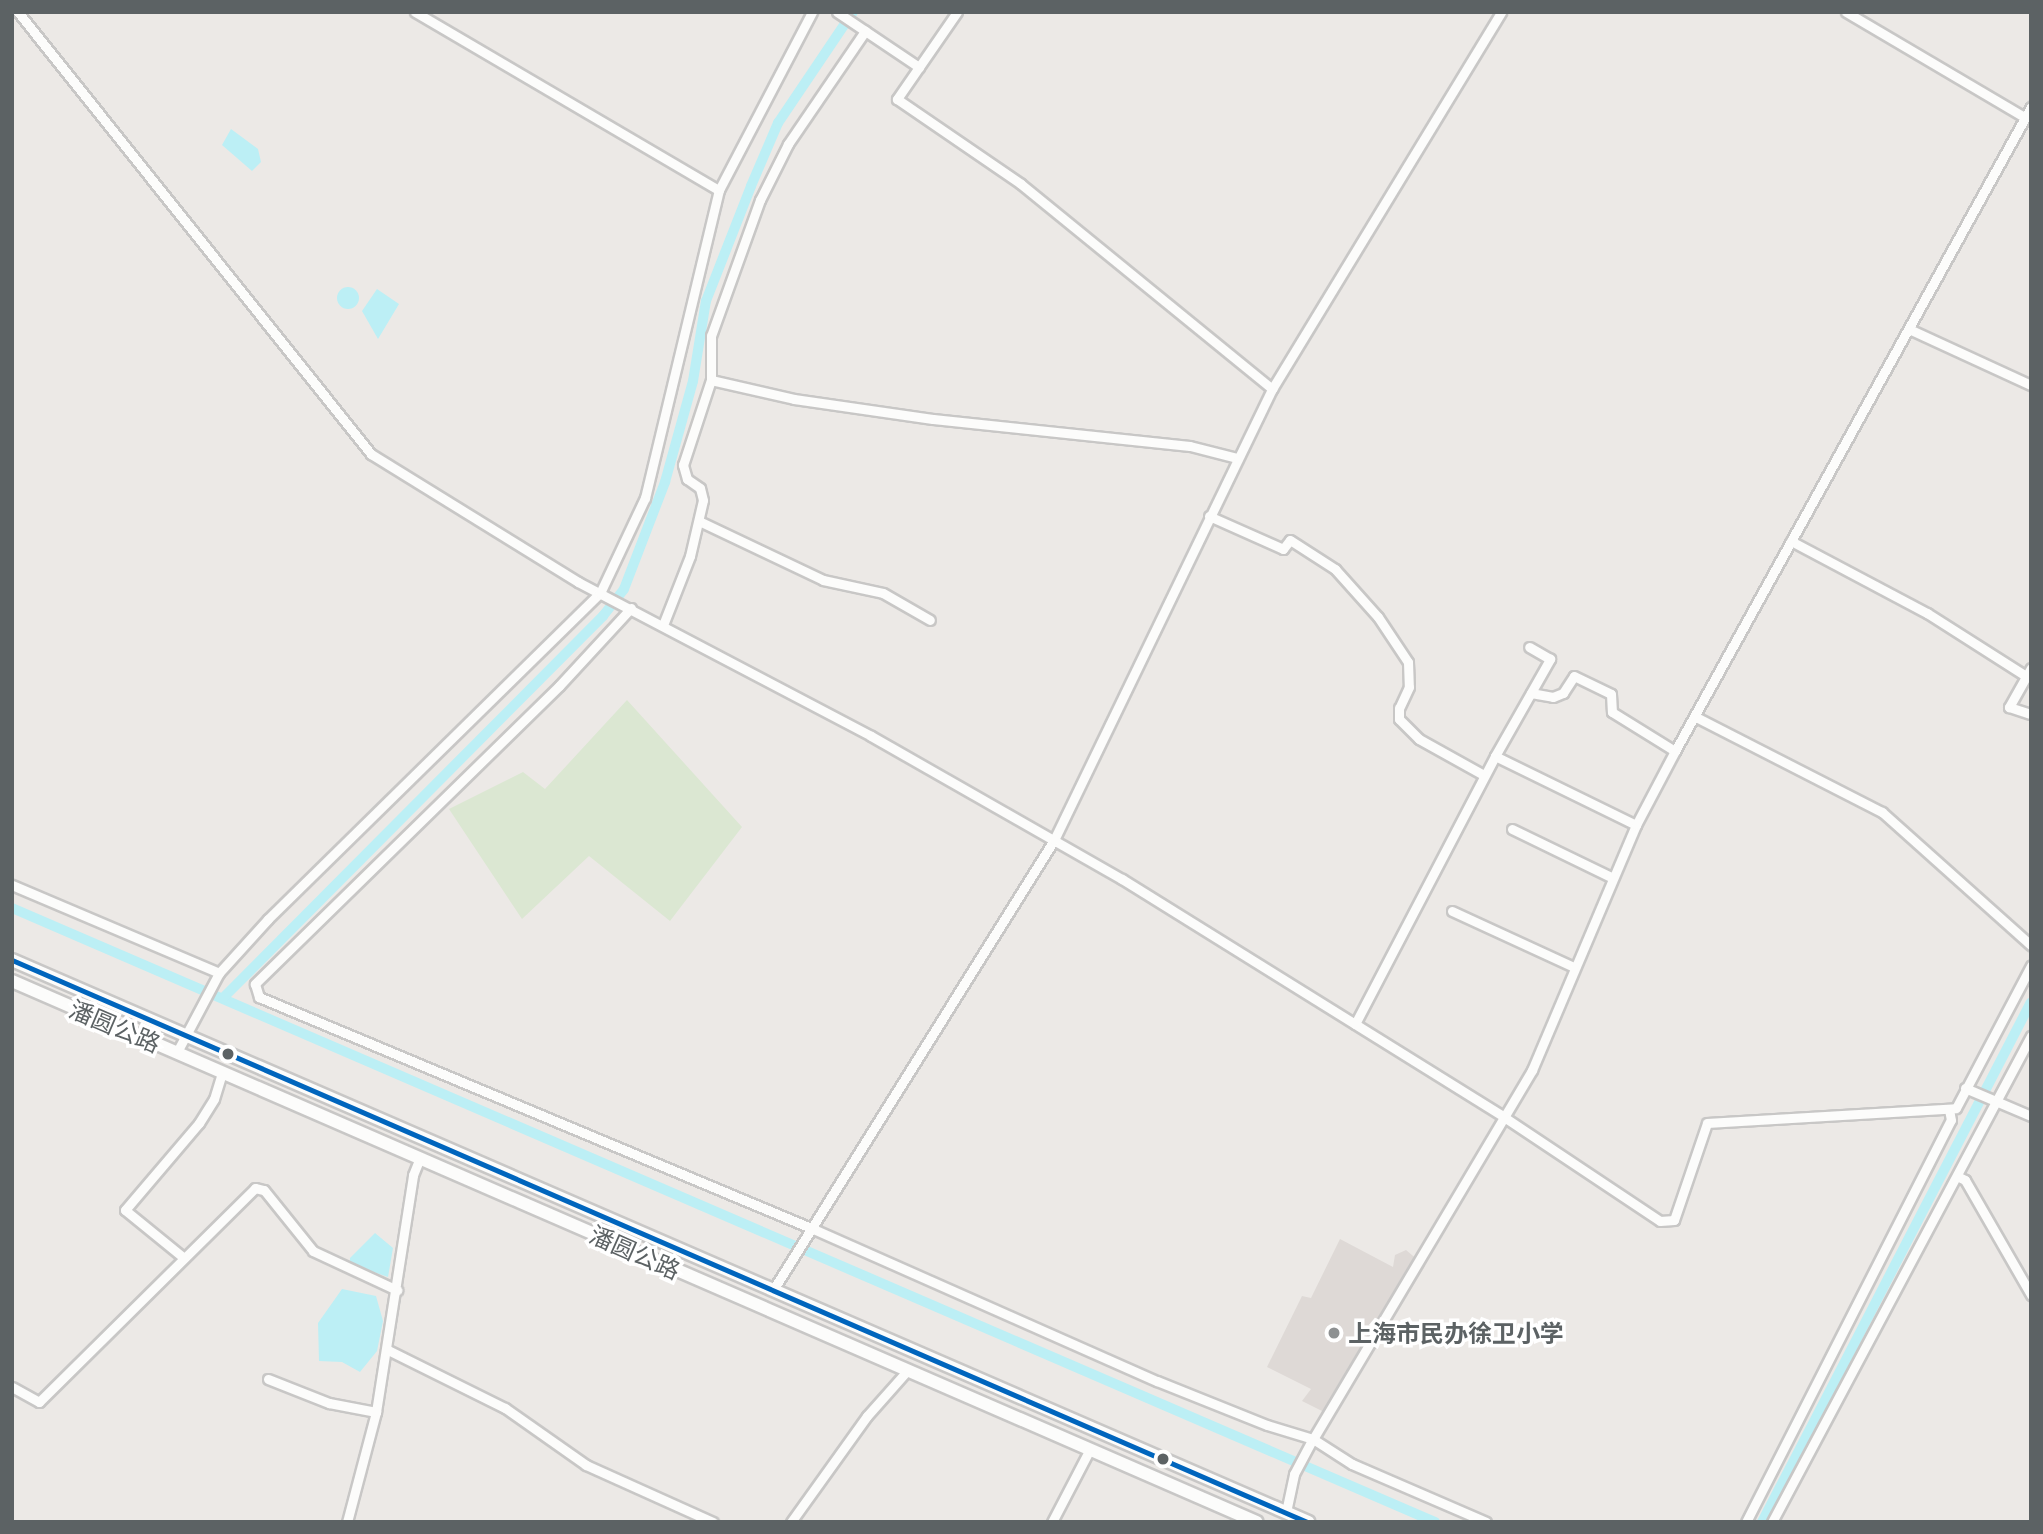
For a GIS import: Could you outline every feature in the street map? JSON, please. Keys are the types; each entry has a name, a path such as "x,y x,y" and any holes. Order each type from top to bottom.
{"main road":[{"name":"潘圆公路","path":"12,960 1308,1522"},
{"name":"潘圆公路","path":"12,981 1257,1522"}],"street":[{"path":"18,12 371,454 602,594 1054,840 1355,1024 1667,1222 1674,1220 1707,1123 1956,1108 2031,966"},
{"path":"415,12 719,190"},
{"path":"177,1052 219,972 268,919 602,594 645,498 719,190 812,12"},
{"path":"837,12 919,66"},
{"path":"957,12 897,99 1021,184 1272,389"},
{"path":"773,1290 1054,840 1272,389 1501,12"},
{"path":"1846,12 2024,117"},
{"path":"663,625 699,521 703,494 687,479 683,465 711,380 711,336 760,200 788,144 865,31"},
{"path":"1286,1512 1294,1474 1532,1070 1636,825 1675,751 2031,107"},
{"path":"1909,330 2031,385"},
{"path":"711,380 794,399 933,419 1190,446 1237,458"},
{"path":"1209,516 1283,549 1290,540 1335,569 1378,617 1408,662 1409,687 1399,708 1399,719 1419,739 1482,774"},
{"path":"699,521 823,580 883,593 930,620"},
{"path":"1791,541 1927,613 2029,672 2009,707 2031,714"},
{"path":"630,608 559,686 255,984 259,997 810,1230 1157,1381 1312,1442 1352,1464 1486,1522"},
{"path":"1355,1024 1482,774 1495,757 1550,659 1529,647"},
{"path":"1531,693 1553,696 1563,693 1574,676 1611,694 1612,712 1675,751"},
{"path":"1696,717 1882,812 2031,944"},
{"path":"1495,757 1636,825"},
{"path":"1512,829 1613,877"},
{"path":"12,885 219,972"},
{"path":"1452,911 1574,967"},
{"path":"1772,1522 2031,1036"},
{"path":"184,1258 125,1210 198,1124 214,1099 222,1072"},
{"path":"1968,1089 2031,1116"},
{"path":"1746,1522 1951,1120 1949,1110"},
{"path":"346,1522 376,1412 388,1350 413,1175 420,1158"},
{"path":"1957,1176 1965,1180 2031,1295"},
{"path":"12,1387 39,1402 255,1188 264,1190 313,1251 397,1290"},
{"path":"388,1350 505,1408 586,1465 713,1522"},
{"path":"791,1522 867,1416 907,1371"},
{"path":"268,1378 329,1403 376,1412"},
{"path":"1052,1522 1090,1450"}],"shaded area":[{"name":"上海市民办徐卫小学","path":"1340,1239 1393,1267 1395,1255 1406,1250 1425,1266 1334,1417 1302,1401 1311,1389 1267,1367 1302,1296 1311,1298"}],"green space":[{"path":"627,700 742,827 670,921 589,856 522,919 449,809 523,772 545,789"}],"water":[{"path":"231,129 258,149 261,162 252,171 222,145"},
{"path":"348,287 356,290 359,298 356,306 348,309 340,306 337,298 340,290"},
{"path":"377,289 399,304 378,339 362,311"},
{"path":"375,1233 393,1248 388,1277 350,1264 350,1258"},
{"path":"342,1289 376,1296 383,1321 377,1351 360,1372 342,1362 319,1361 318,1323"}],"waterway":[{"path":"223,998 603,616 624,589 665,482 693,381 706,301 751,186 778,123 853,12"},
{"path":"12,908 1435,1522"},
{"path":"1762,1522 2031,1002"}],"transit line":[{"path":"12,960 1307,1522"}],"place":[{"name":"上海市民办徐卫小学","path":"1334,1333"}]}
